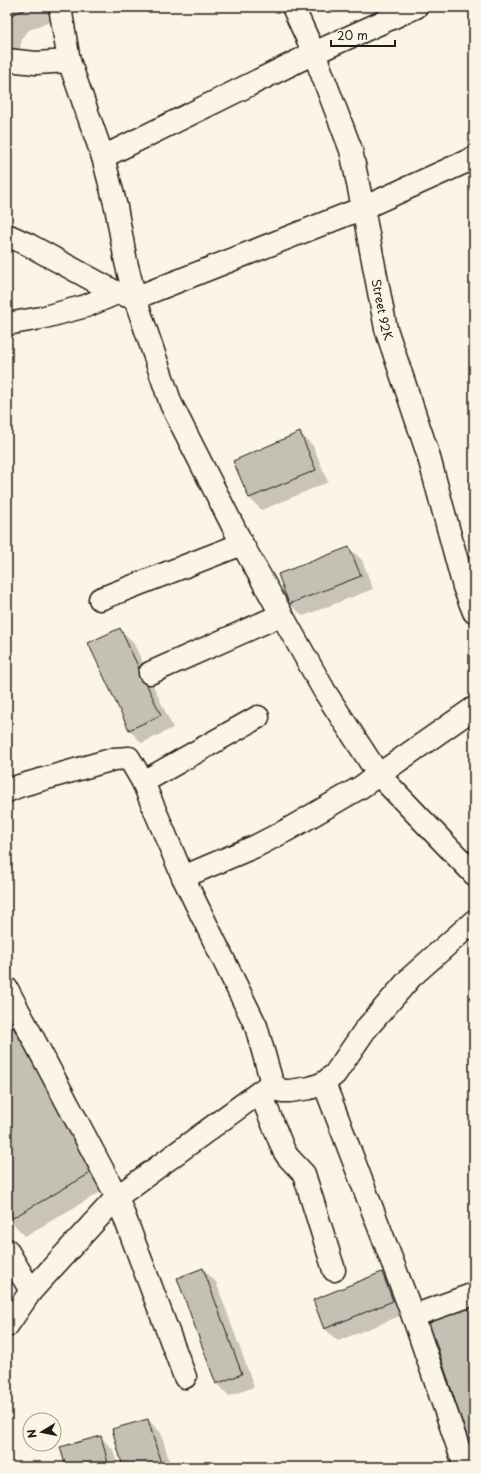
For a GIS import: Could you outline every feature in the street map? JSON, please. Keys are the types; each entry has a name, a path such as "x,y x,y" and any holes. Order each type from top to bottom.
{"street":[{"path":"60,7 70,61 103,156 116,207 126,262 126,295 170,404 242,544 281,615 325,692 378,774 474,874"},
{"name":"Street 92K","path":"293,7 314,53 351,150 386,329 428,454 469,585 474,612"},
{"path":"103,156 314,53 416,7"},
{"path":"7,60 36,63 70,61"},
{"path":"7,324 41,318 126,295 363,208 474,158"},
{"path":"7,235 126,295"},
{"path":"100,599 242,544"},
{"path":"150,673 281,615"},
{"path":"183,877 256,846 287,830 361,787 474,708"},
{"path":"143,782 258,717"},
{"path":"7,791 19,786 114,759 129,758 143,782 183,877 256,1026 266,1088 284,1151 304,1174 334,1270"},
{"path":"7,1326 31,1291 117,1197 266,1088 290,1092 310,1088 324,1083 335,1074 365,1030 411,977 474,921"},
{"path":"7,989 117,1197 185,1377"},
{"path":"324,1083 413,1316 466,1467"},
{"path":"7,1250 31,1291"},
{"path":"413,1316 474,1294"}],"building":[{"path":"7,7 32,7 13,14 7,22"},
{"path":"300,432 316,470 249,498 233,461"},
{"path":"349,547 361,576 289,604 278,574"},
{"path":"120,628 161,715 129,730 88,643"},
{"path":"13,1027 96,1170 9,1220 7,1217 7,1031"},
{"path":"203,1268 242,1374 216,1384 177,1278"},
{"path":"382,1272 393,1301 324,1329 313,1300"},
{"path":"473,1307 474,1311 474,1458 429,1322"},
{"path":"148,1419 162,1467 123,1467 112,1429"},
{"path":"101,1436 109,1467 66,1467 62,1452 62,1446"}]}
